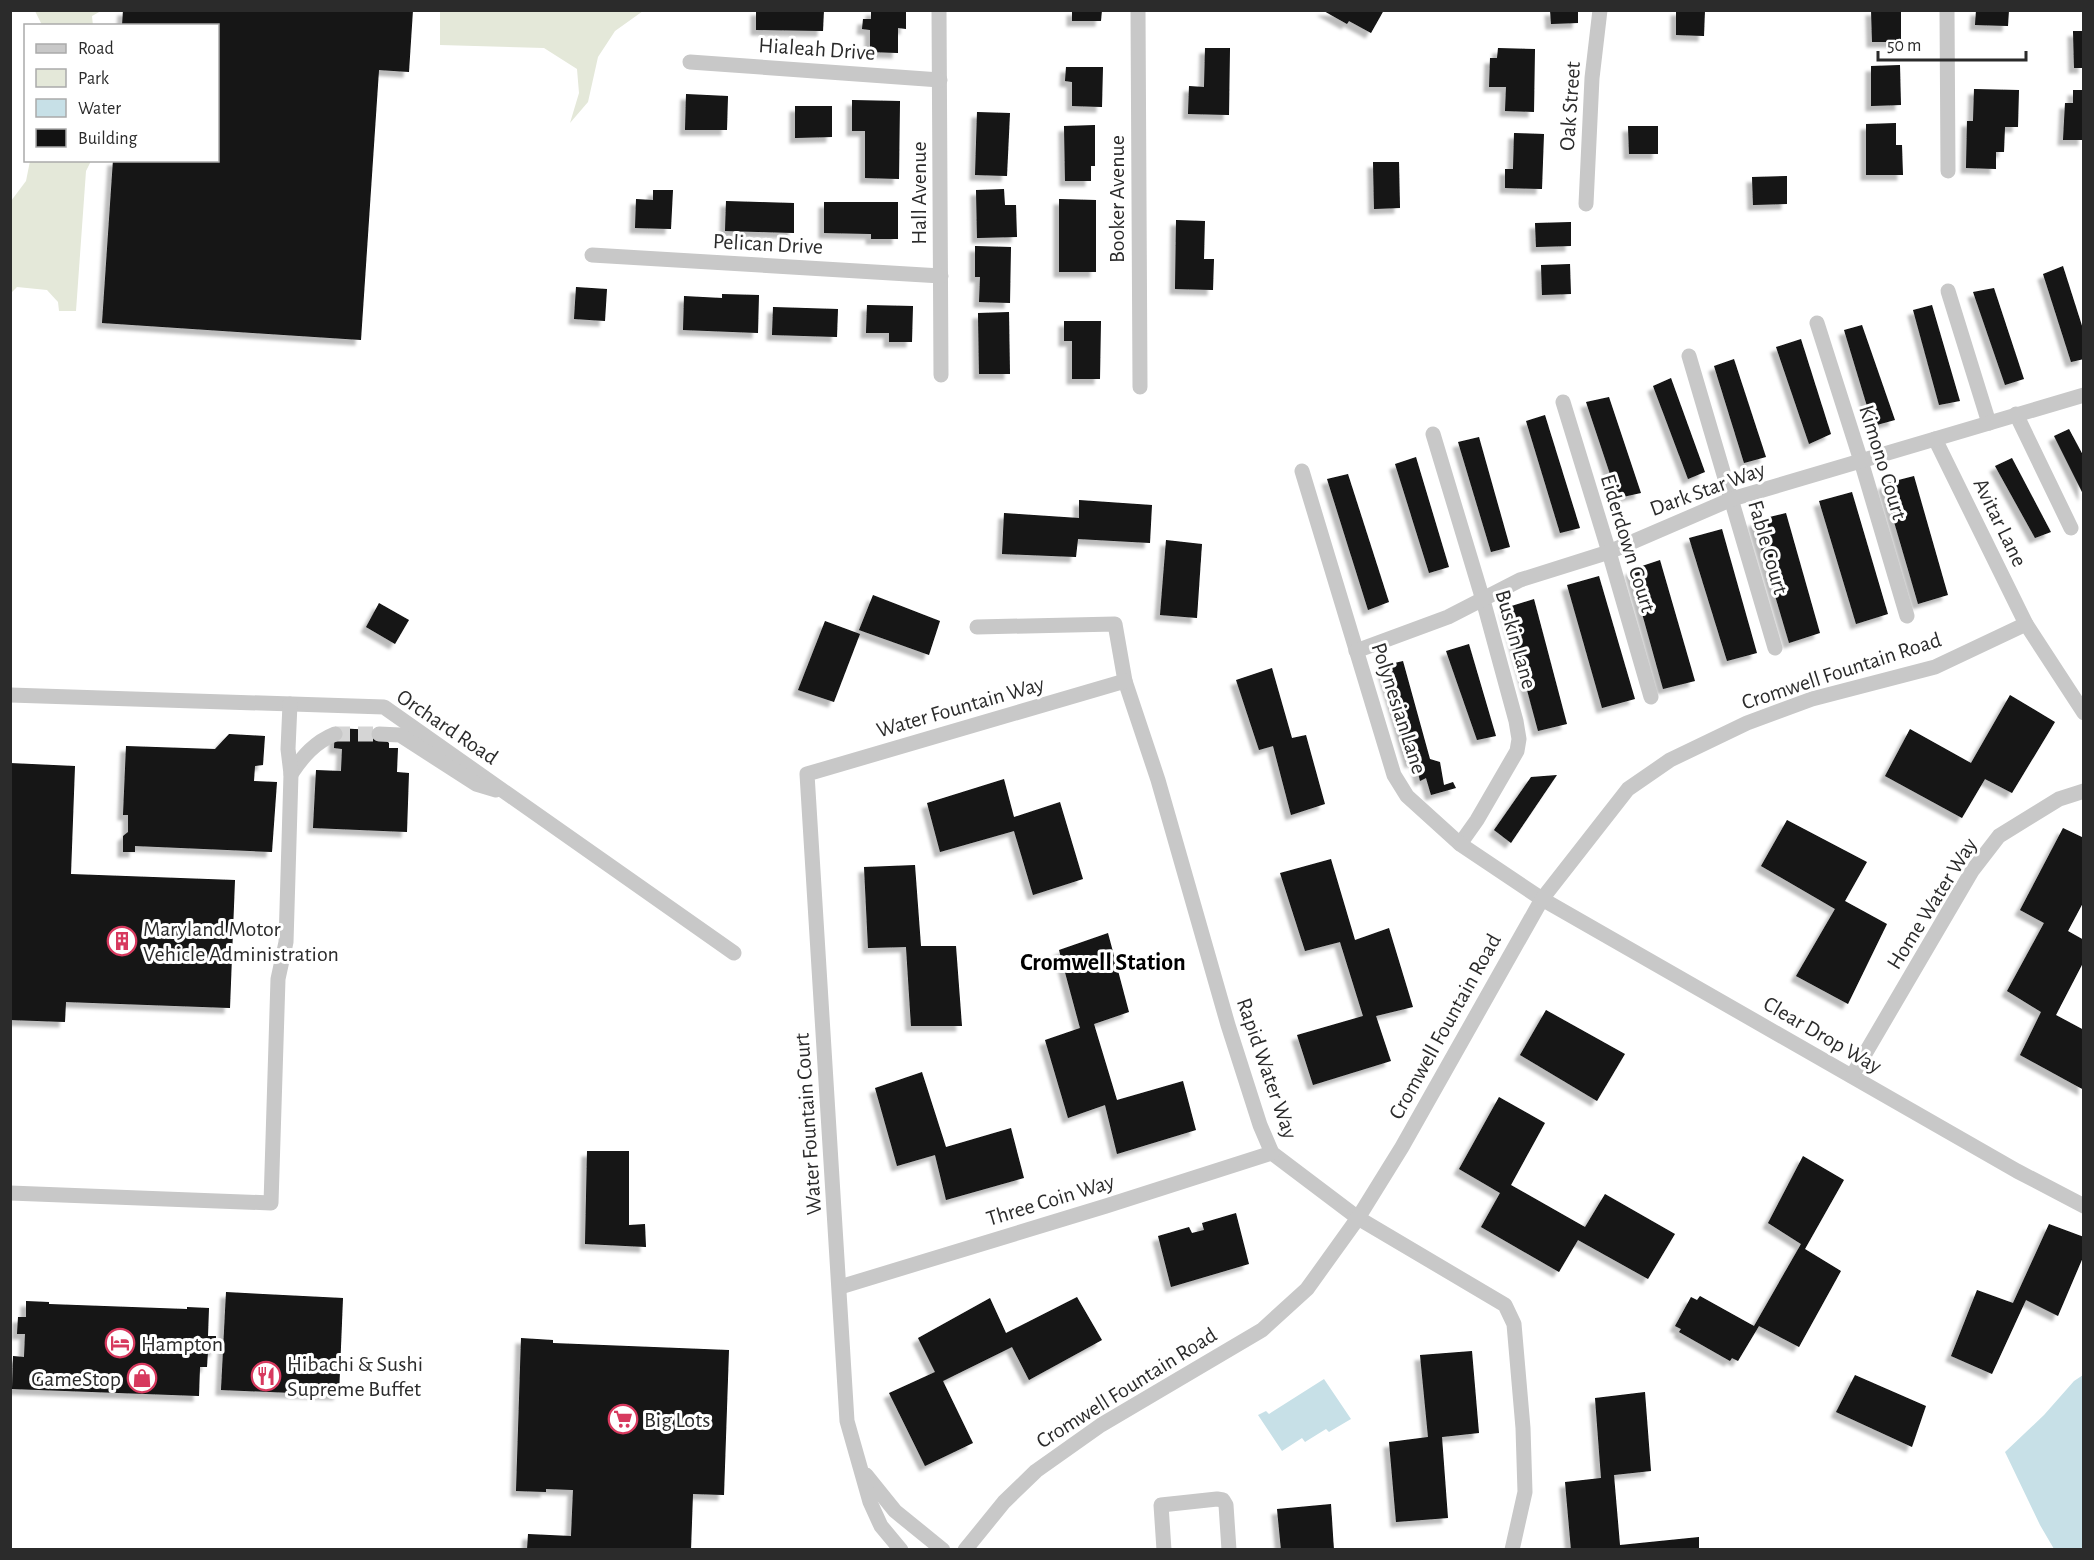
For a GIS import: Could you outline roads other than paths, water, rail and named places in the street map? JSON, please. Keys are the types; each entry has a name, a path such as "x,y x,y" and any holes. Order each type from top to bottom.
{"street":[{"name":"Hall Avenue","path":"939,10 941,375"},
{"name":"Booker Avenue","path":"1138,10 1140,387"},
{"name":"Oak Street","path":"1586,204 1592,78 1600,10"},
{"path":"1947,10 1948,171"},
{"name":"Hialeah Drive","path":"690,62 940,80"},
{"name":"Pelican Drive","path":"592,255 941,276"},
{"path":"1948,291 1989,423"},
{"name":"Kimono Court","path":"1817,323 1907,616"},
{"name":"Fable Court","path":"1689,356 1775,648"},
{"name":"Dark Star Way","path":"1356,651 1448,617 1520,580 1609,552 1732,499 2084,395"},
{"name":"Eiderdown Court","path":"1563,402 1651,697"},
{"path":"2016,414 2071,528"},
{"name":"Buskin Lane","path":"1433,434 1483,600 1519,739 1517,752 1477,820 1460,844"},
{"name":"Avitar Lane","path":"1935,439 2026,624 2084,712"},
{"name":"Polynesian Lane","path":"1302,471 1394,775 1407,796 1460,844 1542,899"},
{"name":"Rapid Water Way","path":"977,627 1115,624 1125,681 1158,780 1228,1025 1260,1125 1272,1153 1358,1218 1504,1305 1514,1324 1523,1428 1525,1492 1512,1550"},
{"name":"Cromwell Fountain Road","path":"965,1550 1004,1502 1036,1470 1101,1425 1262,1330 1307,1289 1358,1218 1402,1147 1542,899 1628,789 1670,760 1747,723 1812,699 1935,667 2026,624"},
{"name":"Water Fountain Way","path":"807,774 1125,681"},
{"name":"Orchard Road","path":"10,695 384,707 734,953"},
{"path":"10,1193 271,1203 278,978 286,942 291,774 288,749 290,704"},
{"path":"291,774 304,754 323,739 335,734"},
{"path":"379,734 400,735 476,784 507,793"},
{"name":"Water Fountain Court","path":"807,774 847,1421 870,1502 881,1526 901,1550"},
{"name":"Home Water Way","path":"1852,1076 1972,871 1999,836 2059,799 2084,791"},
{"name":"Clear Drop Way","path":"1542,899 2017,1171 2084,1206"},
{"name":"Three Coin Way","path":"840,1287 1272,1153"},
{"name":"Water Fountain Court","path":"862,1470 895,1511 943,1550"},
{"path":"1164,1550 1161,1505 1217,1499 1223,1500 1226,1505 1229,1550"}],"water":[{"path":"2083,1375 2083,1549 2054,1549 2005,1452 2044,1415 2074,1381"},
{"path":"1324,1379 1351,1419 1329,1432 1326,1429 1305,1442 1302,1438 1282,1451 1258,1415 1266,1411 1269,1414"}],"tunnel":[{"path":"335,734 379,734"}],"place":[{"name":"Maryland Motor Vehicle Administration","path":"122,941"},
{"name":"Hampton","path":"120,1343"},
{"name":"Hibachi & Sushi Supreme Buffet","path":"266,1376"},
{"name":"GameStop","path":"142,1378"},
{"name":"Big Lots","path":"623,1419"}],"district":[{"name":"Cromwell Station","path":"1103,962"}]}
